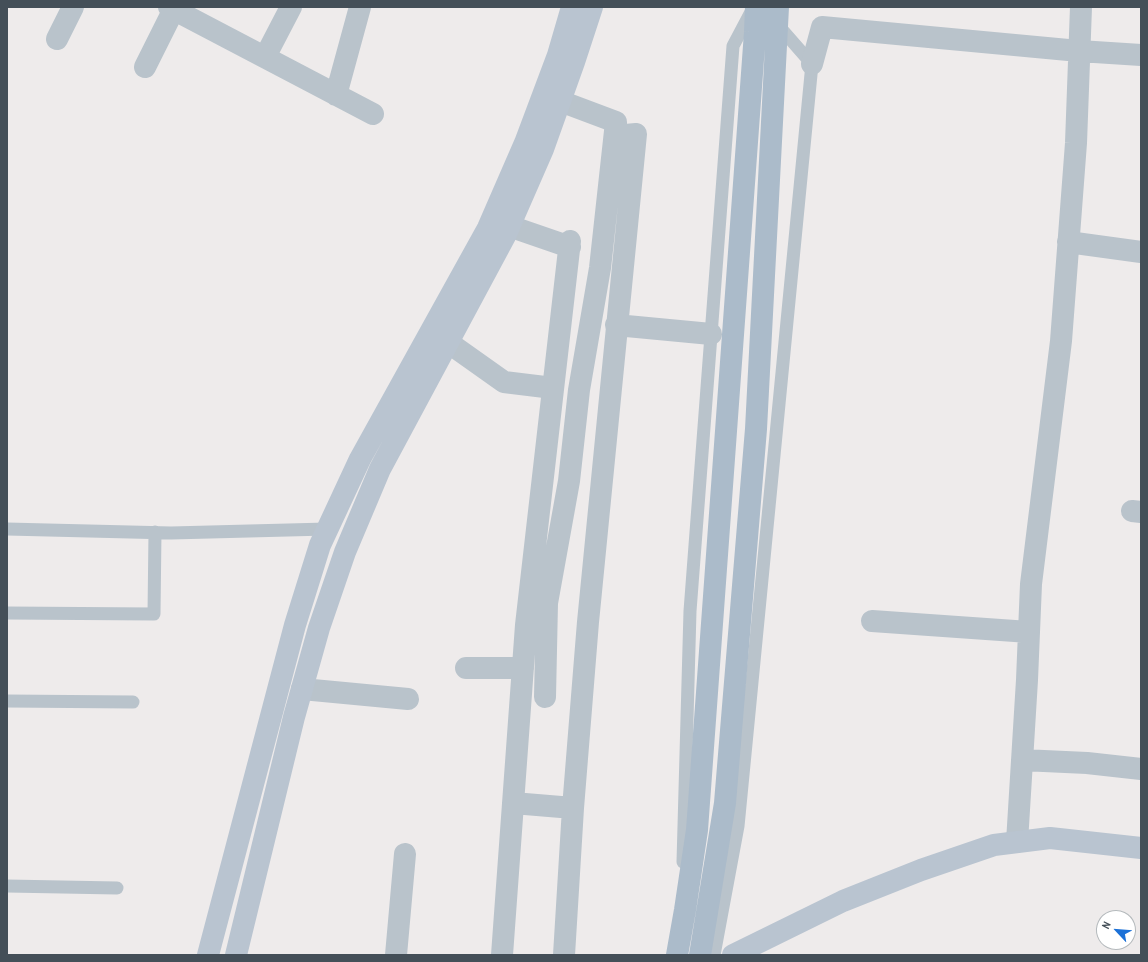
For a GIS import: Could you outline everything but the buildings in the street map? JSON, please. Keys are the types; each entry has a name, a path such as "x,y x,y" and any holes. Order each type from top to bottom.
{"main road":[{"path":"677,955 697,830 755,32 755,7"},
{"path":"700,955 725,803 756,429 778,15"}],"street":[{"path":"57,39 73,7"},
{"path":"265,57 291,7"},
{"path":"336,95 360,7"},
{"path":"208,955 295,625 320,545 360,459 488,228 525,143 558,55 572,7"},
{"path":"236,955 302,689 319,628 345,552 377,476 449,343 509,226 543,150 592,7"},
{"path":"1017,842 1031,584 1061,342 1076,143 1081,7"},
{"path":"145,68 173,8 373,114"},
{"path":"812,64 822,27 1079,51 1141,55"},
{"path":"545,696 547,603 569,481 579,390 600,268 616,122 560,101"},
{"path":"564,955 573,808 588,622 636,134 615,136"},
{"path":"502,955 526,625 570,244 509,226"},
{"path":"1068,242 1141,252"},
{"path":"562,311 592,314 617,320 711,334"},
{"path":"449,343 504,382 553,388"},
{"path":"872,621 1029,632"},
{"path":"466,668 523,668"},
{"path":"302,689 408,699"},
{"path":"1022,760 1087,763 1141,769"},
{"path":"513,803 573,808"},
{"path":"733,955 843,901 921,870 994,845 1050,838 1141,848"},
{"path":"396,955 405,854"}],"lane":[{"path":"669,955 683,857 690,611 733,46 755,7"},
{"path":"714,955 738,826 812,64 778,15"},
{"path":"7,529 155,532 327,529"},
{"path":"7,613 154,614 155,532"},
{"path":"7,701 133,702"},
{"path":"7,886 117,888"}]}
